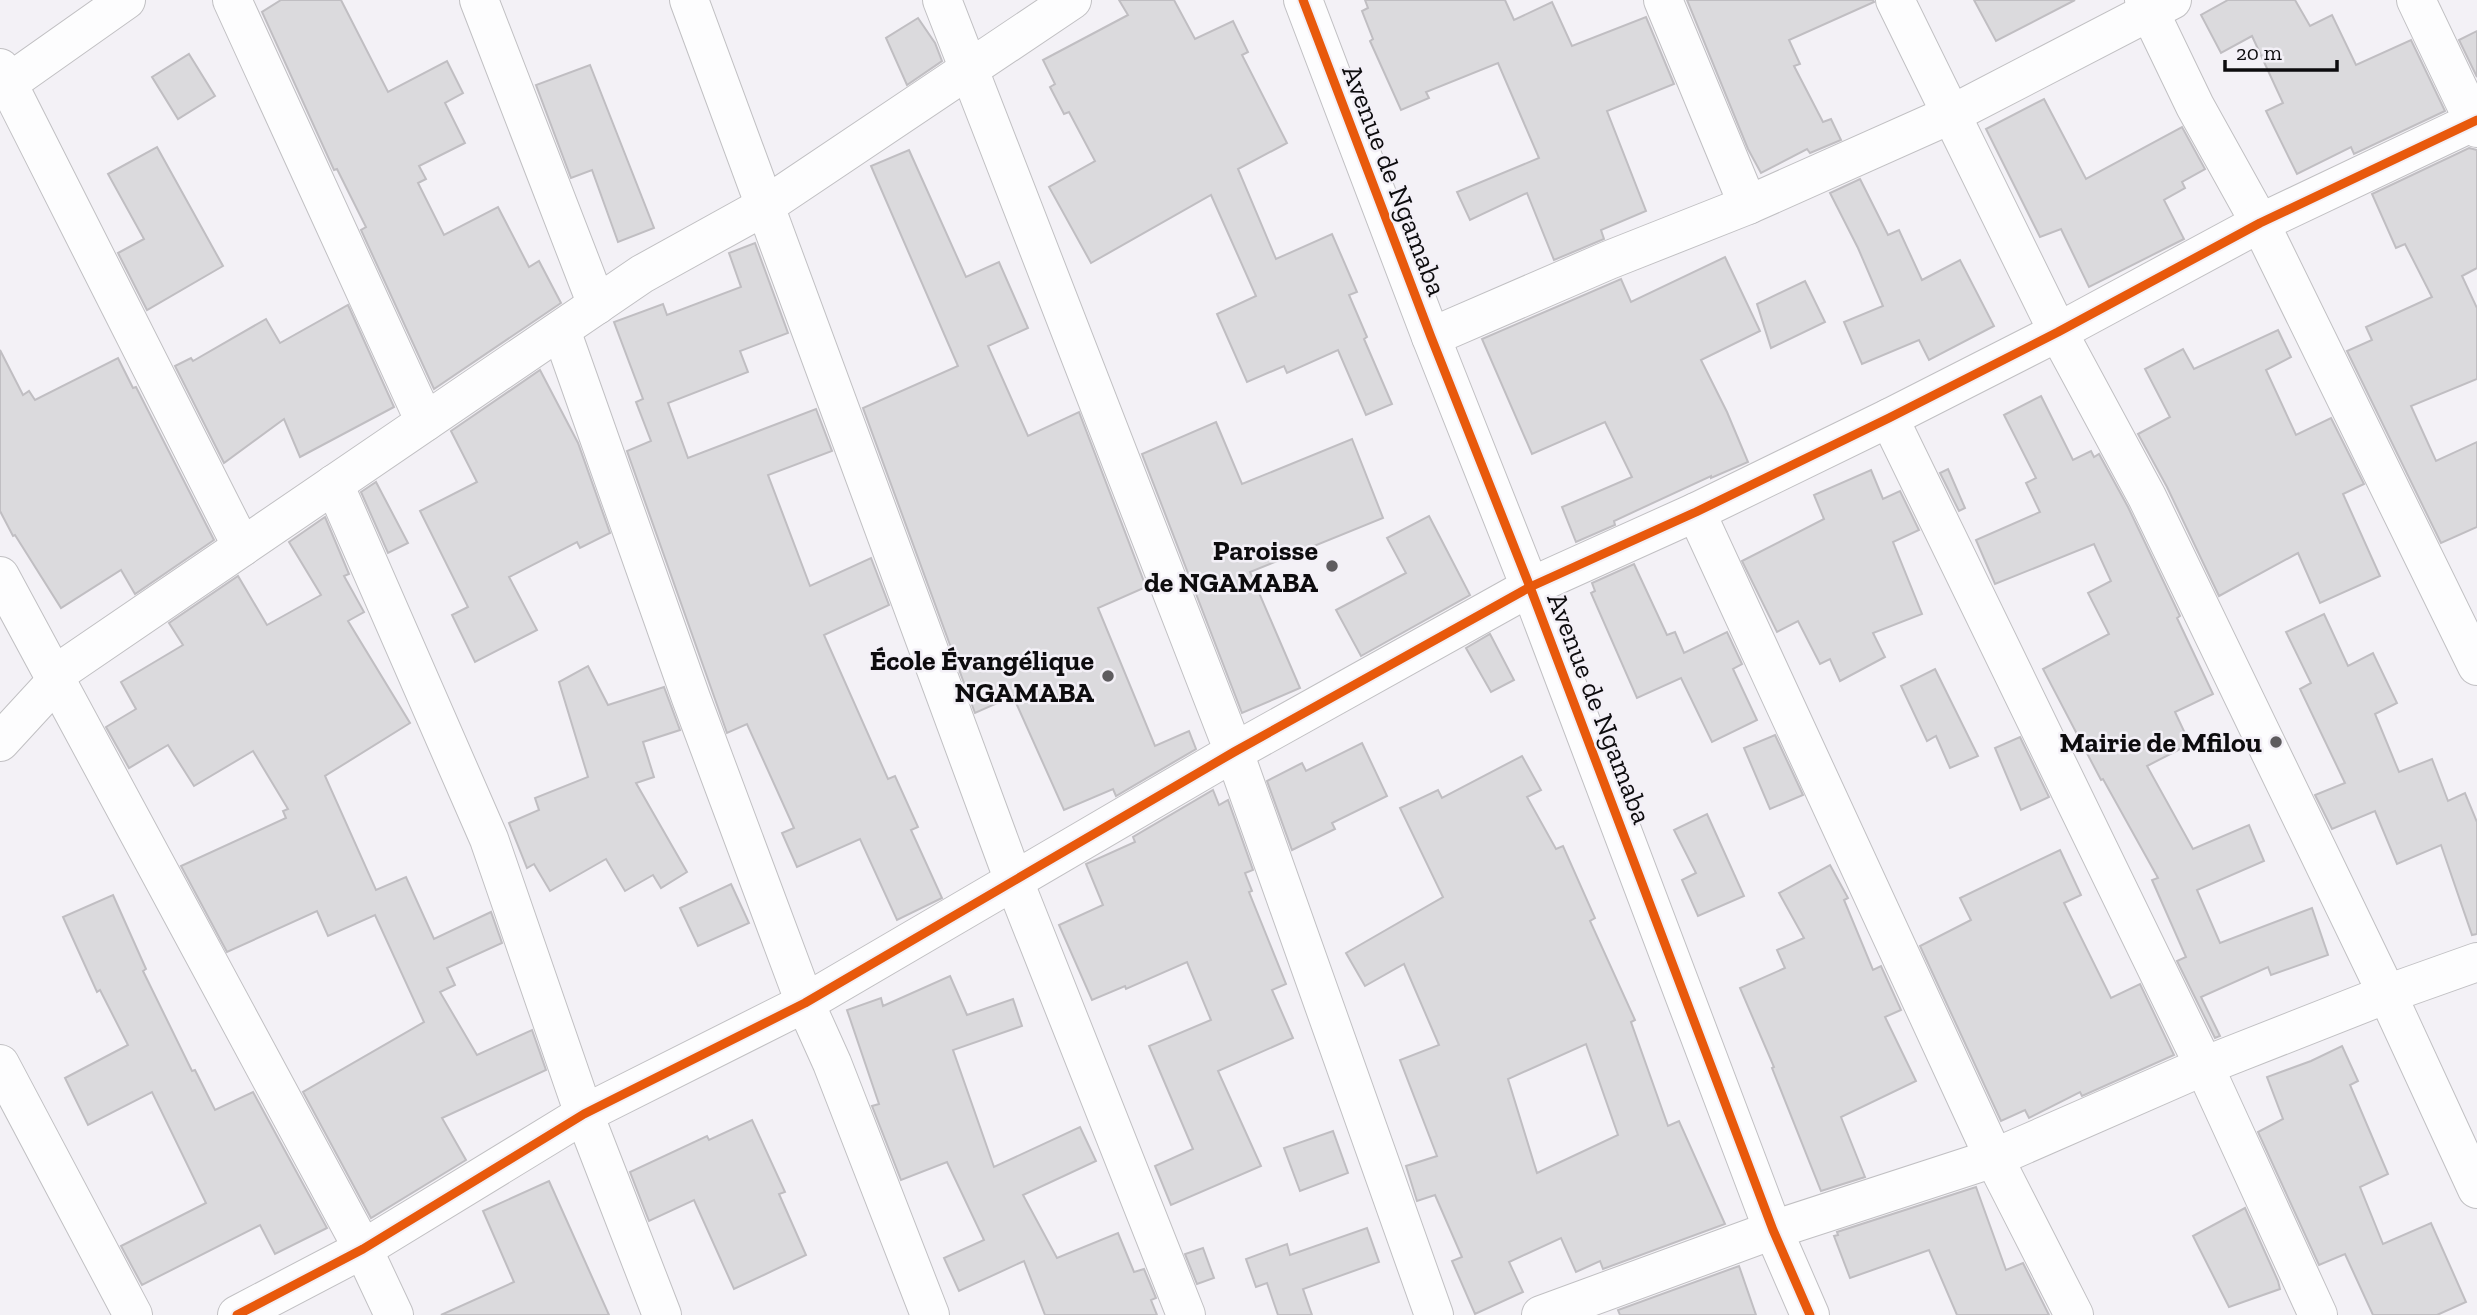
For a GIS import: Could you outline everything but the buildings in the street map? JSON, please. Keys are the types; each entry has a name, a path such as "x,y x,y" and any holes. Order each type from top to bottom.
{"street":[{"path":"126,0 2,81 242,547"},
{"path":"232,0 425,422"},
{"path":"479,0 597,305"},
{"path":"689,0 1014,881 1186,1315"},
{"path":"942,0 1234,752 1434,1315"},
{"path":"0,742 55,678 242,547 642,274 765,206 1072,0"},
{"name":"Avenue de Ngamaba","path":"1303,0 1431,337 1530,587 1773,1230 1810,1315"},
{"path":"1663,0 1748,205"},
{"path":"1895,0 2059,332 2147,496 2387,995 2477,1189"},
{"path":"237,1315 363,1249 584,1114 805,1003 1234,752 1530,587 1696,512 1889,418 2059,332 2260,223 2476,124 2416,0"},
{"path":"1431,337 1609,260 1748,205 1952,114 2155,4 2195,106 2260,223 2477,666"},
{"path":"561,330 691,698 805,1003 832,1063 930,1315"},
{"path":"1889,418 2204,1066 2318,1315"},
{"path":"334,484 489,839 584,1114 662,1315"},
{"path":"1696,512 1994,1158 2074,1315"},
{"path":"0,576 363,1249 394,1315"},
{"path":"1541,1315 1773,1230 1994,1158 2204,1066 2477,962"},
{"path":"0,1064 133,1315"}],"cycle path":[{"path":"1303,0 1431,337 1530,587 1773,1230 1810,1315"},
{"path":"237,1315 363,1249 584,1114 805,1003 1234,752 1530,587 1696,512 1889,418 2058,332 2260,223 2477,120"}],"place":[{"name":"Paroisse de NGAMABA","path":"1332,566"},
{"name":"École Évangélique NGAMABA","path":"1108,676"},
{"name":"Mairie de Mfilou","path":"2276,742"}]}
